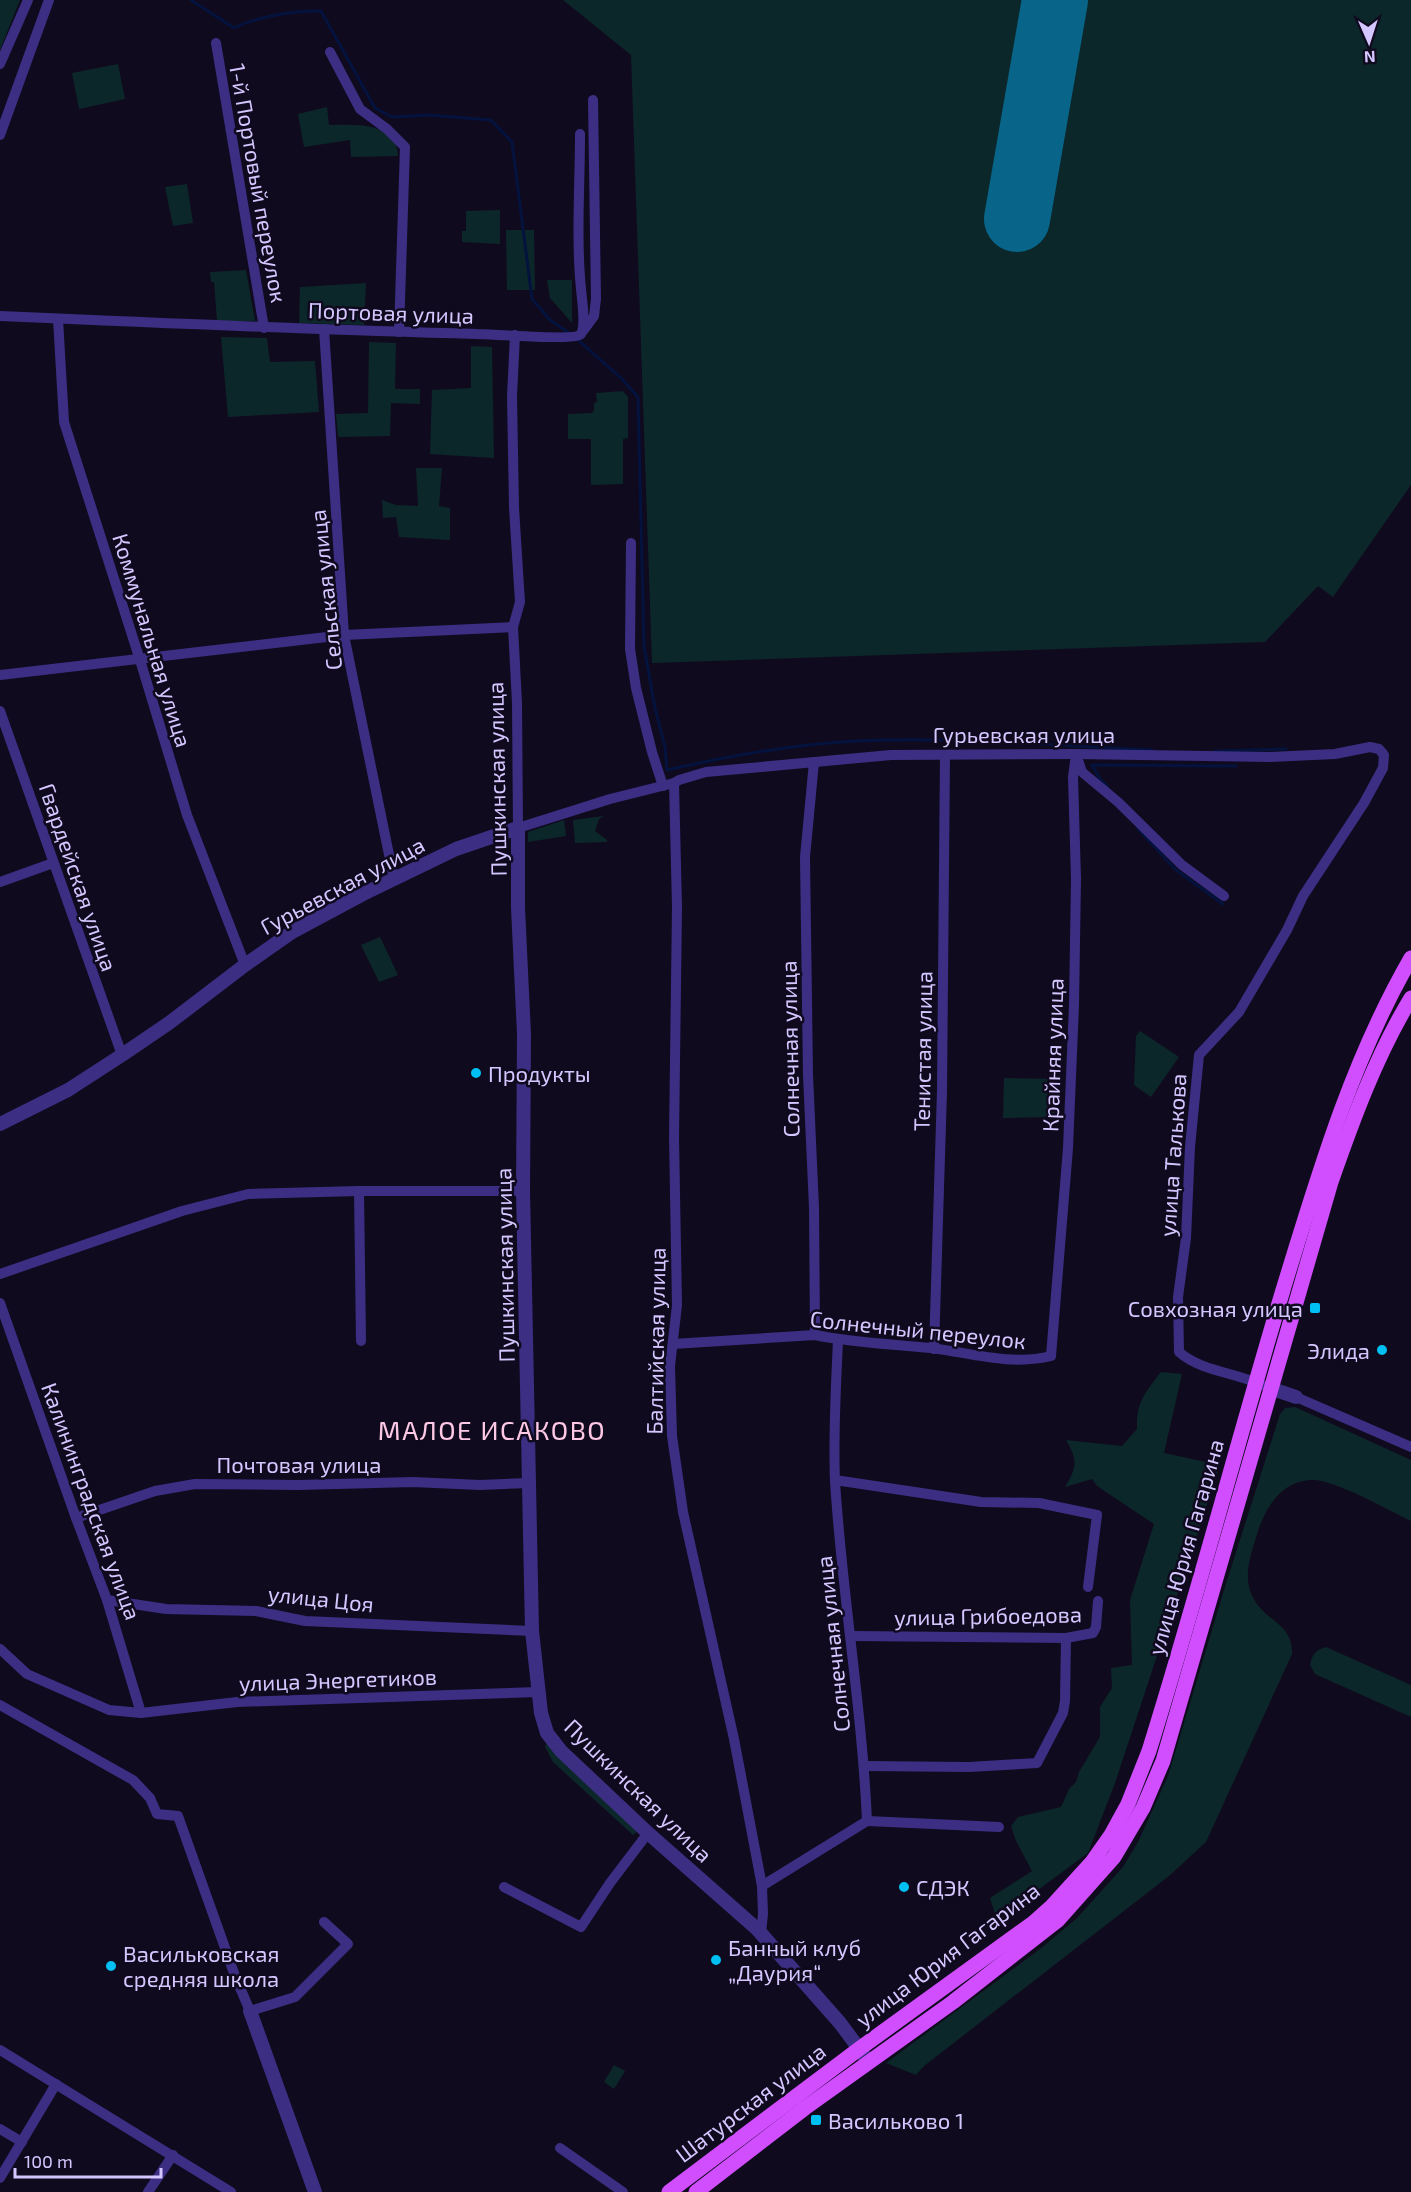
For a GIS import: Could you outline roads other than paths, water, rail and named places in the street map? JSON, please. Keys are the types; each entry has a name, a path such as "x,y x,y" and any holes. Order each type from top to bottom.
{"main road":[{"name":"улица Юрия Гагарина","path":"859,2049 1033,1923 1070,1888 1111,1835 1128,1804 1149,1751 1331,1134 1372,1031 1411,958"},
{"name":"улица Юрия Гагарина","path":"869,2062 962,1995 1058,1920 1097,1879 1126,1839 1143,1808 1163,1761 1331,1182 1355,1116 1384,1049 1411,998"},
{"name":"Шатурская улица","path":"669,2192 859,2049"},
{"name":"Шатурская улица","path":"696,2192 869,2062"}],"street":[{"path":"0,64 28,0"},
{"path":"0,135 49,0"},
{"name":"1-й Портовый переулок","path":"216,44 264,328"},
{"path":"330,52 360,109 387,129 405,147 399,332"},
{"path":"580,335 594,316 596,299 593,100"},
{"path":"580,134 580,281 584,314 580,335"},
{"name":"Портовая улица","path":"0,316 563,338 580,335"},
{"name":"Коммунальная улица","path":"58,319 64,422 187,815 244,965"},
{"name":"Сельская улица","path":"324,329 344,635 393,879"},
{"name":"Пушкинская улица","path":"515,335 512,396 514,508 520,602 513,627 517,703 518,908 524,1034 523,1191 528,1483 532,1631 538,1692 547,1733 561,1751 648,1833 740,1912 761,1933 840,2023 869,2062"},
{"name":"Балтийская улица","path":"631,543 630,649 636,688 652,752 672,783 677,907 674,1138 677,1305 670,1366 672,1436 683,1512 734,1739 762,1886 761,1933"},
{"path":"0,675 344,635 513,627"},
{"name":"Гвардейская улица","path":"0,711 122,1055"},
{"name":"Гурьевская улица","path":"0,1125 68,1090 122,1055 292,932 393,879 456,849 610,799 706,772 891,755 1076,754 1270,758 1335,754 1370,747"},
{"name":"улица Талькова","path":"1270,1388 1208,1368 1188,1360 1179,1352 1178,1297 1186,1238 1190,1147 1198,1055 1239,1012 1304,896 1364,803 1384,762 1384,755 1379,749 1370,747"},
{"name":"Тенистая улица","path":"934,1349 942,1091 945,754"},
{"path":"1076,754 1082,772 1118,802 1182,865 1224,896"},
{"name":"Крайняя улица","path":"1051,1356 1068,1148 1074,1017 1076,879 1073,777 1076,754"},
{"name":"Солнечная улица","path":"814,762 806,857 808,1075 814,1208 815,1335"},
{"path":"0,882 53,863"},
{"path":"358,1191 361,1341"},
{"path":"0,1274 182,1211 248,1194 523,1191"},
{"name":"Калининградская улица","path":"0,1304 75,1518 107,1600 141,1713"},
{"name":"Солнечный переулок","path":"673,1344 815,1335 838,1340 934,1349 993,1359 1032,1361 1051,1356"},
{"name":"Солнечная улица","path":"838,1340 835,1480 865,1767 867,1821"},
{"path":"1270,1388 1411,1447"},
{"path":"835,1480 981,1502 1039,1503 1097,1515 1088,1587"},
{"name":"Почтовая улица","path":"75,1518 155,1491 195,1484 298,1485 413,1482 480,1485 528,1483"},
{"name":"улица Цоя","path":"107,1600 166,1609 256,1611 305,1621 532,1631"},
{"name":"улица Грибоедова","path":"851,1636 1066,1638 1093,1633 1096,1627 1098,1601"},
{"path":"865,1767 969,1767 1037,1763 1063,1713 1066,1638"},
{"name":"улица Энергетиков","path":"0,1649 27,1674 109,1710 141,1713 237,1702 538,1692"},
{"path":"0,1705 133,1780 150,1798 157,1814 177,1816 315,2192"},
{"path":"762,1886 867,1821 999,1827"},
{"path":"504,1887 581,1927 610,1883 648,1833"},
{"path":"250,2011 295,1997 348,1944 324,1922"},
{"path":"0,2050 231,2192"},
{"path":"0,2178 56,2084"},
{"path":"0,2129 22,2142"},
{"path":"560,2148 623,2192"},
{"path":"148,2192 173,2155"}],"waterway":[{"path":"191,0 234,28 276,15 321,11 375,108 392,117 428,115 491,120 512,142 532,299 550,320 569,333"},
{"path":"577,339 621,378 638,397 644,646 655,708 665,747 667,770 761,751 856,741 967,741 1152,750"},
{"path":"1215,751 1286,749"},
{"path":"1108,787 1092,765 1236,766"},
{"path":"1138,829 1176,870 1223,904"}],"place":[{"name":"Продукты","path":"476,1073"},
{"name":"Совхозная улица","path":"1315,1308"},
{"name":"Элида","path":"1382,1350"},
{"name":"СДЭК","path":"904,1887"},
{"name":"Банный клуб „Даурия“","path":"716,1960"},
{"name":"Васильковская средняя школа","path":"111,1966"},
{"name":"Васильково 1","path":"816,2120"}],"district":[{"name":"МАЛОЕ ИСАКОВО","path":"492,1429"}]}
